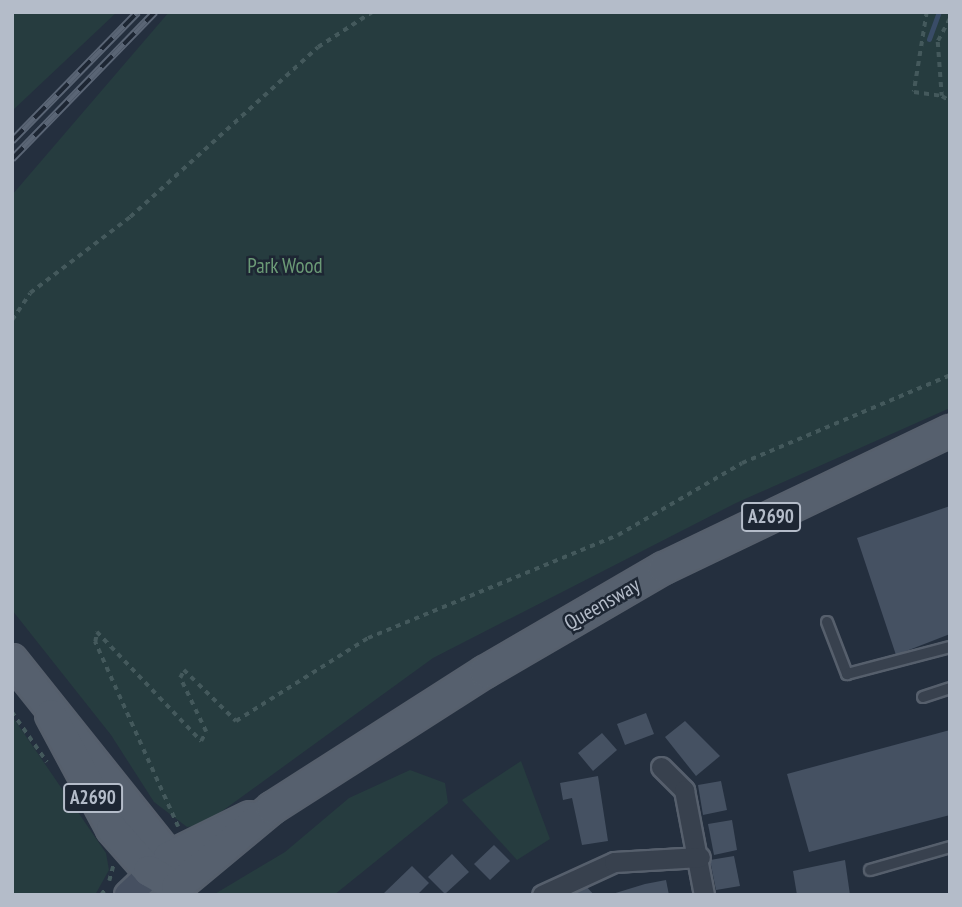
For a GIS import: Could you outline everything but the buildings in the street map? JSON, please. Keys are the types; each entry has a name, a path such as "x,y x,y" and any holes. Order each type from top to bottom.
{"main road":[{"name":"Queensway","path":"128,895 166,877 474,678 664,568 950,431"},
{"name":"A2690","path":"12,660 51,715 146,825 166,877"},
{"name":"A2690","path":"51,715 96,803 166,877"}],"street":[{"path":"661,767 684,790 700,856 704,895"},
{"path":"542,895 614,862 700,856"}],"lane":[{"path":"827,622 847,674 950,647"},
{"path":"923,697 950,688"},
{"path":"870,870 950,846"}],"path":[{"path":"12,320 30,293 130,217 318,47 372,12"},
{"path":"927,12 914,92 942,96 950,101"},
{"path":"942,96 938,42 950,19"},
{"path":"146,825 157,816 178,828 95,642 97,632 201,741 206,732 180,678 184,670 236,721 368,638 618,535 742,463 950,375"}],"green space":[{"path":"12,12 117,12 12,111"},
{"name":"Park Wood","path":"169,12 950,12 950,408 736,503 433,658 203,825 187,827 154,802 111,735 12,610 12,195"},
{"path":"12,716 106,853 109,870 95,895 12,895"},
{"path":"521,761 550,839 517,860 462,800"},
{"path":"410,770 445,783 448,803 334,895 213,895 285,852 349,798"}],"waterway":[{"path":"929,39 939,12"}],"railway":[{"path":"12,141 138,12"},
{"path":"12,159 155,12"}]}
